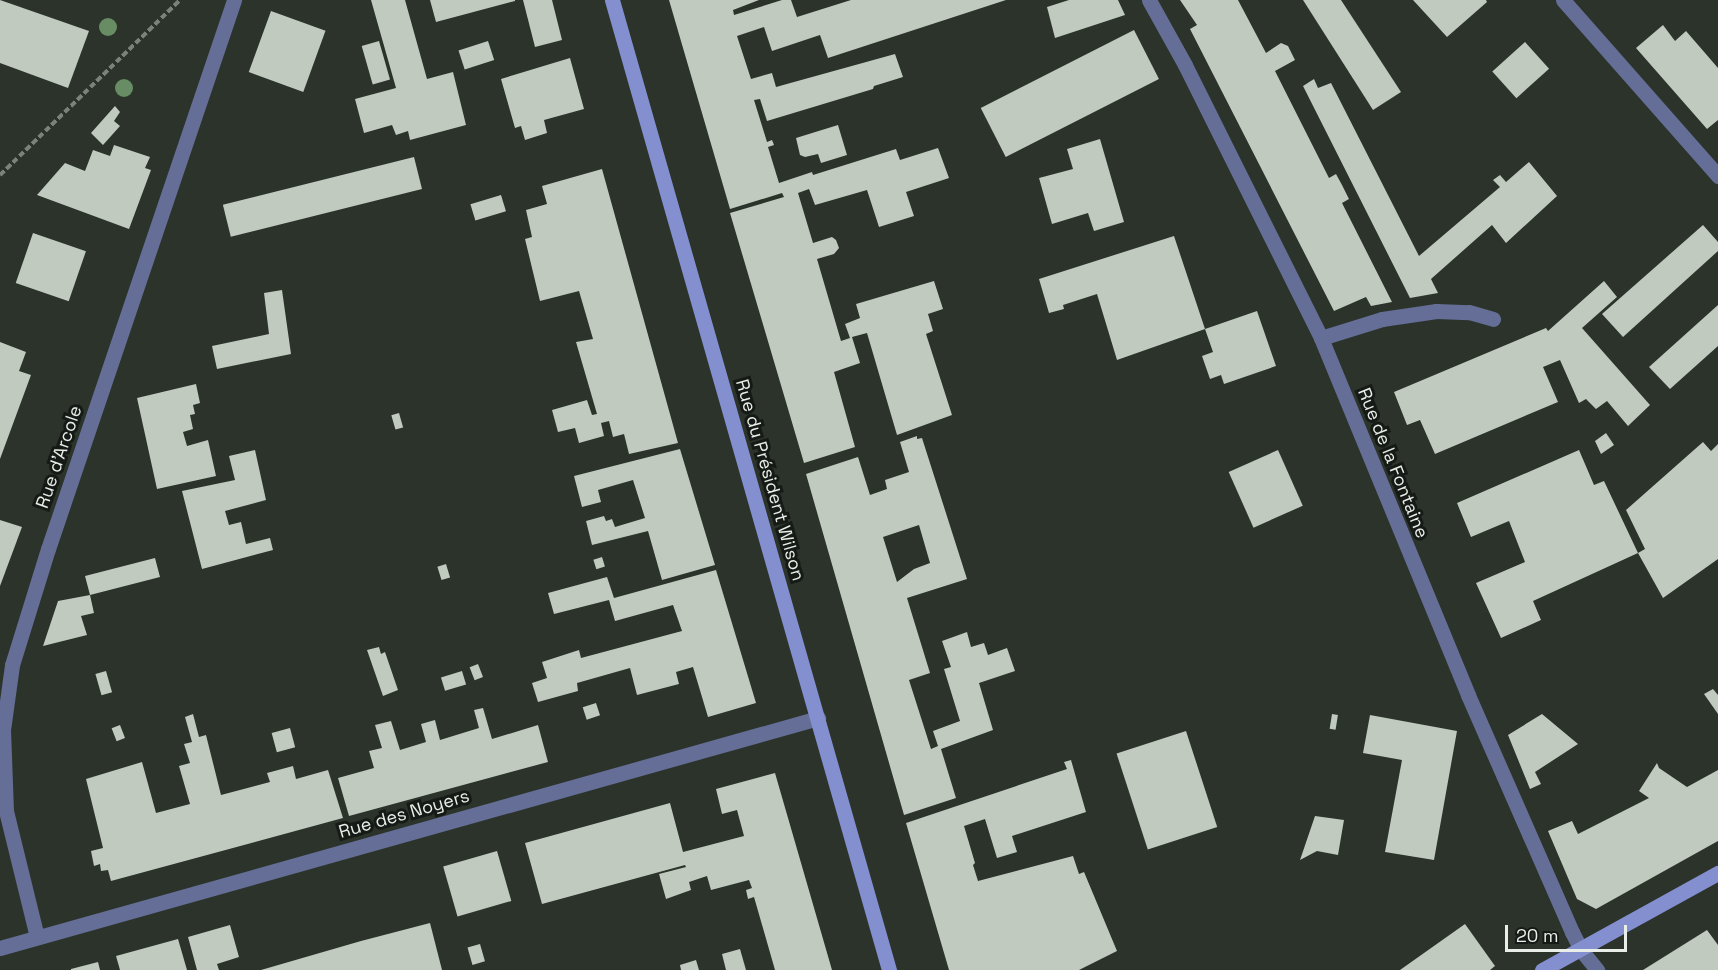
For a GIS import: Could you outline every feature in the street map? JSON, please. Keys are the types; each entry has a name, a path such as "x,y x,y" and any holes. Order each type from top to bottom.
{"main road":[{"name":"Rue du Président Wilson","path":"612,0 889,970"},
{"path":"1542,970 1581,951 1718,873"}],"street":[{"name":"Rue d'Arcole","path":"37,938 6,811 3,730 12,665 56,526 234,0"},
{"name":"Rue de la Fontaine","path":"1149,0 1185,65 1321,338 1468,695 1581,951 1597,970"},
{"path":"1563,0 1718,176"},
{"path":"1321,338 1382,319 1436,310 1469,312 1493,320"},
{"name":"Rue des Noyers","path":"0,948 818,718"}],"path":[{"path":"0,176 180,0"}],"building":[{"path":"0,0 89,31 68,88 0,63"},
{"path":"371,0 405,0 427,79 453,72 466,125 410,140 408,131 396,135 392,125 364,133 355,99 396,88"},
{"path":"430,0 515,0 515,1 436,22"},
{"path":"523,0 552,0 562,40 535,47"},
{"path":"669,0 759,0 733,10 734,15 782,0 791,0 797,17 851,0 1006,0 828,58 820,35 772,51 764,27 737,36 751,79 772,73 776,87 895,54 903,77 874,86 873,89 767,121 760,99 754,100 767,142 772,140 774,145 768,147 779,183 812,172 813,175 896,149 900,160 938,148 949,178 906,192 914,216 879,227 867,190 815,205 809,189 798,193 813,243 832,237 839,248 834,254 817,259 841,341 850,338 845,324 860,318 856,304 934,281 943,309 928,314 933,331 926,334 952,415 897,435 867,333 852,337 860,363 834,372 855,447 804,463 730,213 784,197 782,193 730,209"},
{"path":"1069,0 1118,0 1125,15 1055,38 1047,7"},
{"path":"1180,0 1238,0 1266,53 1281,43 1288,46 1295,60 1275,71 1329,178 1336,174 1342,185 1349,199 1342,203 1392,302 1371,306 1366,297 1334,311 1190,29 1197,25"},
{"path":"1303,0 1341,0 1401,92 1373,110"},
{"path":"1413,0 1486,0 1487,2 1447,37"},
{"path":"271,11 326,31 303,92 249,72"},
{"path":"1663,25 1675,41 1686,31 1718,68 1718,120 1707,129 1636,48"},
{"path":"1134,30 1159,79 1006,157 981,108"},
{"path":"379,41 390,79 373,84 362,46"},
{"path":"488,41 494,60 465,70 459,51"},
{"path":"1525,42 1549,69 1516,98 1492,71"},
{"path":"570,58 584,109 544,120 547,133 525,140 521,126 515,128 501,79"},
{"path":"1314,79 1318,88 1331,83 1419,256 1500,187 1493,180 1500,175 1506,182 1529,162 1557,196 1506,243 1492,225 1431,279 1438,293 1410,298 1303,86"},
{"path":"115,106 120,112 114,121 120,126 103,145 91,133"},
{"path":"838,125 847,155 821,163 818,154 805,157 800,155 796,138"},
{"path":"1100,139 1124,222 1094,231 1088,213 1052,224 1039,178 1073,169 1067,149"},
{"path":"114,145 150,157 145,168 151,170 129,229 37,195 65,163 85,171 93,150 110,156"},
{"path":"414,157 422,189 231,237 223,205"},
{"path":"602,169 678,443 629,454 624,434 613,437 609,421 601,423 604,436 579,443 575,428 558,432 552,410 587,400 592,415 597,414 576,342 593,339 579,291 540,301 525,239 532,237 526,210 547,204 542,186"},
{"path":"501,195 506,211 475,221 470,204"},
{"path":"1703,225 1718,242 1718,251 1623,337 1602,314"},
{"path":"33,233 86,251 69,301 16,283"},
{"path":"1174,236 1205,329 1117,360 1097,294 1063,305 1064,309 1049,313 1039,279"},
{"path":"1604,281 1617,297 1582,328 1650,405 1628,426 1607,401 1596,409 1586,399 1579,403 1560,360 1543,367 1558,402 1435,454 1420,420 1407,425 1394,392 1546,328 1548,331"},
{"path":"282,290 291,354 217,369 212,346 269,334 264,293"},
{"path":"1718,305 1718,346 1670,389 1649,367"},
{"path":"1257,311 1276,366 1224,384 1221,375 1210,379 1202,356 1213,352 1205,329"},
{"path":"0,342 26,352 19,371 31,375 0,459"},
{"path":"196,384 200,403 193,405 195,414 190,415 193,429 183,432 187,446 208,440 216,476 157,489 137,398"},
{"path":"399,413 403,427 395,430 391,415"},
{"path":"1606,433 1614,445 1601,454 1595,441"},
{"path":"917,436 917,439 922,438 967,579 907,598 930,673 909,680 931,749 938,746 933,731 960,721 944,669 951,667 942,641 967,632 971,647 984,643 988,655 1007,648 1015,671 979,683 993,730 941,749 956,798 904,815 806,474 858,457 870,495 887,489 885,480 909,472 900,442","holes":["919,525 930,563 914,569 897,582 883,537"]},
{"path":"1703,442 1711,451 1718,444 1718,559 1663,598 1638,553 1645,549 1626,510"},
{"path":"680,449 715,565 662,580 648,531 592,545 586,521 604,516 606,521 612,519 615,527 645,518 633,480 598,490 601,502 582,507 574,476"},
{"path":"255,450 266,500 225,511 229,525 241,522 246,544 270,538 273,550 202,569 182,491 235,480 229,456"},
{"path":"1278,450 1303,506 1253,528 1229,472"},
{"path":"1579,450 1594,485 1604,481 1638,553 1533,601 1541,620 1501,638 1476,583 1525,562 1509,521 1471,537 1457,503"},
{"path":"0,520 22,527 0,586"},
{"path":"602,557 605,567 596,569 593,560"},
{"path":"155,558 160,577 90,595 85,576"},
{"path":"446,564 450,577 441,580 437,567"},
{"path":"716,570 756,703 708,717 693,667 676,672 679,684 637,695 630,668 577,683 578,691 538,702 532,683 547,678 542,662 579,650 581,658 682,631 673,605 615,621 609,600 554,614 548,593 607,577 614,598"},
{"path":"90,595 94,613 81,616 87,635 43,646 58,601"},
{"path":"379,647 381,654 385,652 398,690 383,696 367,650"},
{"path":"478,664 483,677 475,680 470,667"},
{"path":"106,671 112,692 101,695 95,674"},
{"path":"462,671 466,684 445,691 441,677"},
{"path":"1713,689 1718,695 1718,714 1704,694"},
{"path":"596,703 600,715 587,720 583,707"},
{"path":"483,708 492,739 538,725 548,762 349,816 338,778 374,768 369,751 382,748 375,725 391,721 400,750 426,742 421,724 435,720 440,740 479,728 474,710"},
{"path":"193,714 199,737 206,735 221,795 270,782 267,773 293,766 296,779 328,770 343,818 111,881 108,870 101,871 100,864 94,866 91,851 103,848 86,779 142,762 156,813 190,804 179,766 190,763 184,744 192,742 185,717"},
{"path":"1332,714 1338,715 1336,730 1330,729"},
{"path":"1542,714 1578,744 1535,772 1541,784 1530,789 1508,735"},
{"path":"1370,715 1457,731 1434,860 1385,852 1402,760 1363,753"},
{"path":"120,725 125,738 117,741 112,728"},
{"path":"290,728 295,747 277,752 272,733"},
{"path":"1186,731 1217,827 1148,850 1117,754"},
{"path":"1071,760 1086,812 1012,836 1017,852 997,858 985,819 964,826 975,863 973,865 978,881 1073,856 1079,874 1084,872 1117,951 1079,970 949,970 906,823 1067,769 1064,762"},
{"path":"1657,763 1659,768 1687,787 1718,770 1718,841 1596,909 1577,899 1548,831 1572,821 1578,834 1649,798 1639,791"},
{"path":"775,773 832,970 775,970 754,897 748,899 746,890 752,888 749,880 711,890 707,876 689,882 691,890 666,899 659,874 686,867 685,865 542,904 525,843 670,803 683,852 744,836 737,810 722,814 716,789"},
{"path":"1315,816 1344,820 1338,855 1317,851 1300,860"},
{"path":"497,851 511,901 458,916 443,866"},
{"path":"430,923 442,970 261,970 361,941"},
{"path":"1465,924 1495,966 1490,970 1400,970"},
{"path":"230,925 239,957 217,964 219,970 197,970 188,937"},
{"path":"1707,930 1718,945 1718,970 1643,970"},
{"path":"178,939 187,970 120,970 116,956"},
{"path":"480,944 485,961 472,965 468,948"},
{"path":"740,949 746,970 726,970 722,954"},
{"path":"696,960 699,970 681,970 680,965"},
{"path":"98,962 100,970 71,970 71,969"}]}
